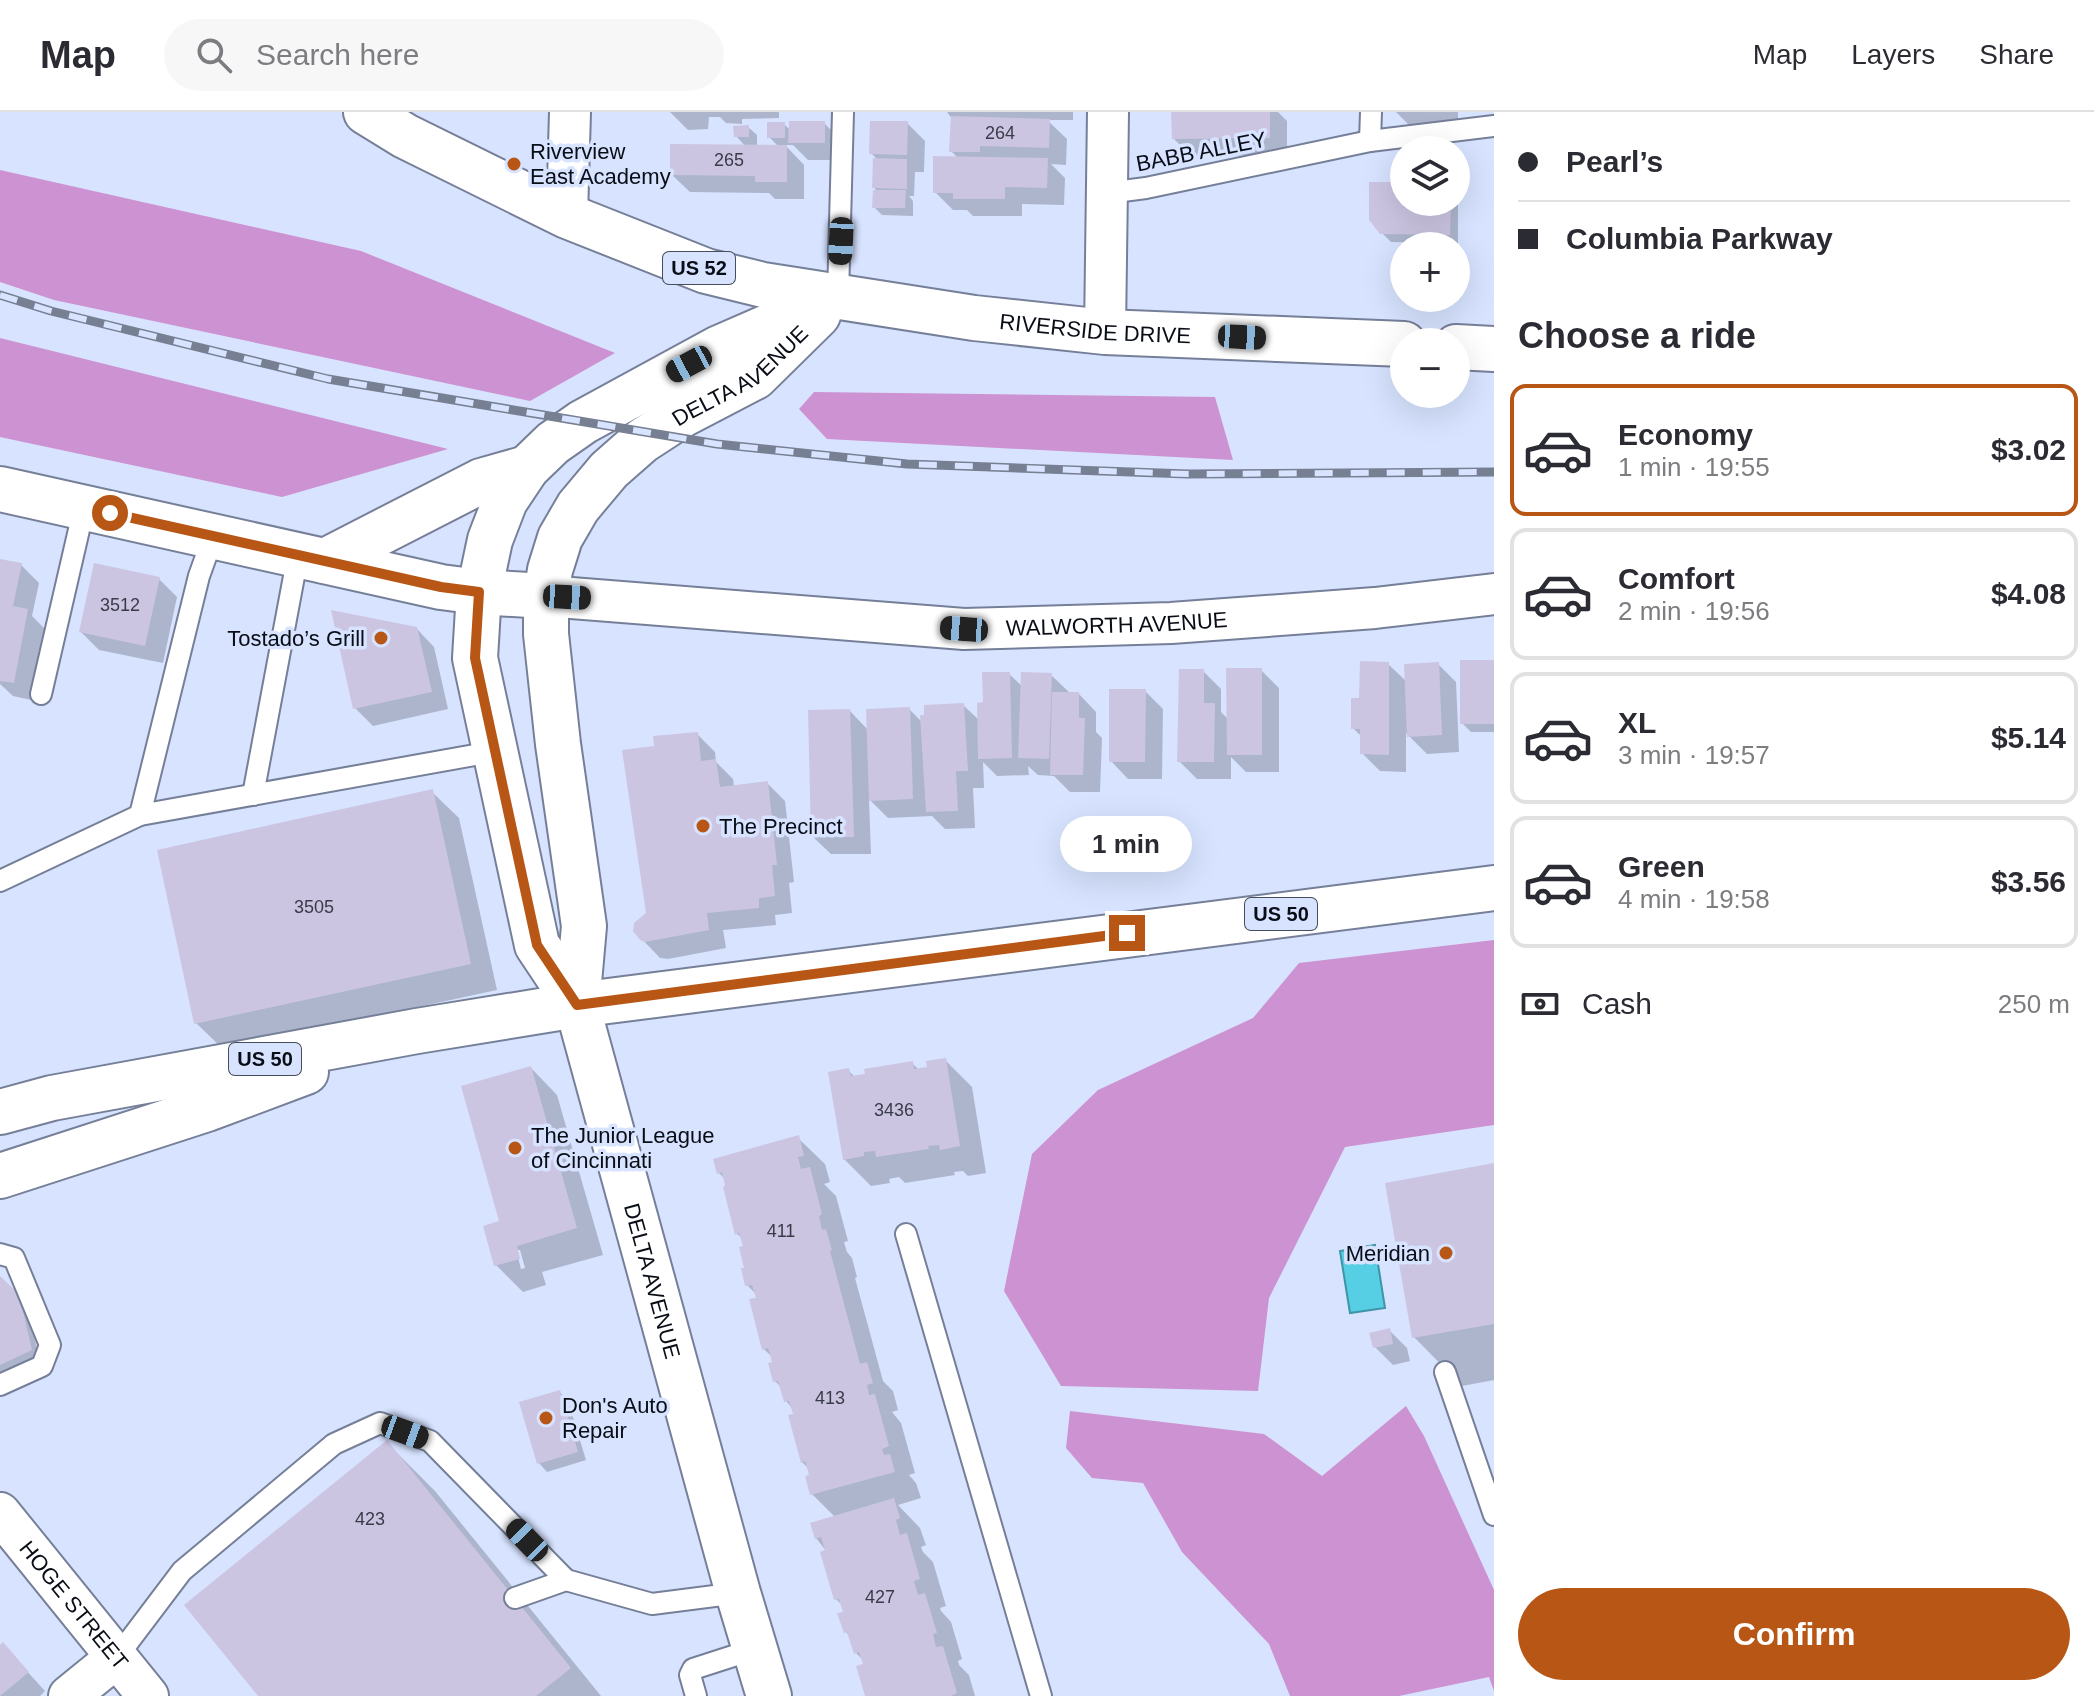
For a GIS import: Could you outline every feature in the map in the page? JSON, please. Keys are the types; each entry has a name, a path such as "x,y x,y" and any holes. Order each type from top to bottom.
{"main road":[{"name":"US 52","path":"366,112 417,143 567,216 706,271 763,285 838,296"},
{"name":"RIVERSIDE DRIVE","path":"838,296 974,318 1105,332 1390,343"},
{"name":"DELTA AVENUE","path":"769,1696 577,1005 537,945 475,658 479,592 490,540 505,501 527,468 553,443 611,405 717,349 838,296"},
{"name":"DELTA AVENUE","path":"577,1005 584,926 546,634 546,596 560,538 578,507 609,470 642,441 682,415 755,377 838,296"},
{"path":"1470,348 1494,349"},
{"path":"312,558 481,481 527,468"},
{"path":"0,489 479,592 546,596"},
{"name":"US 50","path":"0,1112 52,1098 577,1005 1494,888"},
{"name":"US 50","path":"0,1176 207,1109 417,1031"},
{"path":"0,1155 113,1087"}],"street":[{"path":"567,216 570,112"},
{"path":"1105,332 1108,112"},
{"name":"WALWORTH AVENUE","path":"546,596 964,629 1171,623 1375,608 1494,594"},
{"name":"HOGE STREET","path":"0,1513 148,1696"},
{"path":"69,1696 117,1657"}],"lane":[{"path":"838,296 843,112"},
{"path":"1370,141 1371,112"},
{"name":"BABB ALLEY","path":"1107,193 1146,188 1370,141 1494,126"},
{"path":"41,694 84,508"},
{"path":"140,815 199,576 213,537"},
{"path":"253,795 312,558"},
{"path":"0,881 140,815 497,751"},
{"path":"906,1234 1041,1696"},
{"path":"0,1254 14,1258 50,1345 42,1366 0,1385"},
{"path":"1445,1372 1494,1515"},
{"path":"117,1657 182,1571 334,1444 380,1423 430,1441 566,1580 652,1604 738,1593"},
{"path":"515,1598 566,1580"},
{"path":"696,1696 690,1675 693,1669 755,1649"}],"shaded area":[{"path":"0,170 361,251 615,353 530,401 54,300 0,282"},
{"path":"0,338 448,449 282,497 0,437"},
{"path":"814,392 1215,397 1233,460 827,439 799,409"},
{"path":"1494,940 1494,1125 1345,1147 1269,1298 1258,1391 1061,1386 1004,1291 1032,1154 1098,1090 1253,1018 1299,963"},
{"path":"1406,1406 1424,1436 1494,1590 1494,1691 1489,1677 1399,1696 1290,1696 1269,1644 1182,1552 1143,1483 1092,1478 1066,1448 1070,1411 1264,1434 1322,1476"}],"water":[{"path":"1375,1245 1385,1308 1350,1313 1340,1251"}],"building":[{"path":"1171,112 1270,112 1270,138 1172,139"},
{"path":"951,116 1050,119 1049,148 980,146 980,152 949,152"},
{"path":"789,121 825,121 825,143 788,143"},
{"path":"870,121 908,121 907,155 869,154"},
{"path":"767,122 785,122 785,138 767,138"},
{"path":"749,125 749,137 734,137 733,126"},
{"path":"670,144 787,145 787,182 755,182 755,176 670,175"},
{"path":"933,156 1048,158 1047,188 1005,187 1005,199 953,199 953,193 933,193"},
{"path":"873,158 907,159 907,189 872,188"},
{"path":"1369,182 1390,182 1390,216 1451,216 1450,232 1380,234 1369,220"},
{"path":"873,190 906,190 905,208 872,208"},
{"path":"0,559 22,563 13,606 28,609 14,683 0,681"},
{"path":"94,563 160,577 145,646 79,632"},
{"path":"331,610 417,627 432,692 353,709"},
{"path":"1460,660 1494,660 1494,724 1460,724"},
{"path":"1360,661 1389,662 1389,755 1360,754 1360,729 1351,729 1351,698 1359,698"},
{"path":"1439,662 1442,735 1407,737 1404,664"},
{"path":"1226,668 1262,668 1262,755 1227,755"},
{"path":"1179,669 1204,669 1204,703 1215,703 1214,762 1177,762"},
{"path":"982,672 1010,672 1012,758 978,759 977,703 983,702"},
{"path":"1021,672 1052,673 1049,759 1018,758"},
{"path":"1109,689 1146,689 1145,762 1109,762"},
{"path":"1052,692 1079,692 1079,718 1085,718 1083,775 1050,775"},
{"path":"964,703 968,771 956,771 958,811 926,812 920,715 924,715 924,705"},
{"path":"910,707 913,799 869,801 866,709"},
{"path":"850,709 854,837 811,837 808,710"},
{"name":"The Precinct","path":"698,732 701,761 716,759 720,787 768,781 777,865 772,865 775,896 759,898 759,908 707,913 709,930 645,942 633,931 634,923 646,913 622,750 654,746 653,736"},
{"path":"433,789 471,964 194,1024 157,850"},
{"path":"946,1058 960,1146 940,1150 939,1145 928,1146 929,1149 876,1157 875,1151 864,1152 864,1156 843,1160 828,1072 849,1068 851,1076 865,1074 864,1069 913,1061 914,1069 927,1067 926,1061"},
{"path":"531,1066 577,1228 517,1246 520,1259 494,1266 483,1226 499,1221 461,1086"},
{"path":"799,1135 804,1156 798,1157 801,1169 810,1167 822,1214 819,1216 822,1230 826,1229 832,1250 860,1364 867,1362 873,1383 867,1385 869,1395 875,1394 889,1446 882,1449 884,1455 890,1454 895,1472 810,1495 805,1476 809,1475 805,1461 801,1463 788,1415 793,1414 789,1401 784,1402 778,1381 773,1382 768,1348 762,1350 749,1299 756,1298 752,1285 745,1286 741,1268 744,1268 739,1247 743,1246 739,1233 735,1235 722,1172 717,1174 713,1159"},
{"name":"Meridian","path":"1494,1163 1494,1324 1412,1338 1385,1183"},
{"path":"0,1276 19,1294 32,1350 0,1365"},
{"path":"1390,1328 1393,1344 1373,1348 1369,1333"},
{"name":"Don's Auto Repair","path":"560,1390 578,1452 537,1464 519,1402"},
{"path":"387,1440 571,1668 536,1696 258,1696 184,1605"},
{"path":"894,1498 900,1518 896,1520 900,1535 907,1533 920,1579 914,1581 918,1595 925,1593 937,1633 933,1634 936,1647 943,1646 957,1693 951,1696 865,1696 856,1666 863,1664 859,1652 854,1654 847,1632 844,1633 837,1613 843,1612 839,1599 834,1600 820,1552 825,1550 821,1537 815,1539 810,1523"},
{"path":"3,1642 29,1672 0,1696 0,1645"}],"railway":[{"path":"0,295 51,311 328,379 717,444 907,464 1188,474 1494,472"}],"place":[{"name":"Riverview East Academy","path":"514,164"},
{"name":"Tostado’s Grill","path":"381,638"},
{"name":"The Precinct","path":"703,826"},
{"name":"The Junior League of Cincinnati","path":"515,1148"},
{"name":"Meridian","path":"1446,1253"},
{"name":"Don's Auto Repair","path":"546,1418"}],"route":[{"path":"110,513 441,587 479,592 475,658 537,945 577,1005 1127,933"}]}
